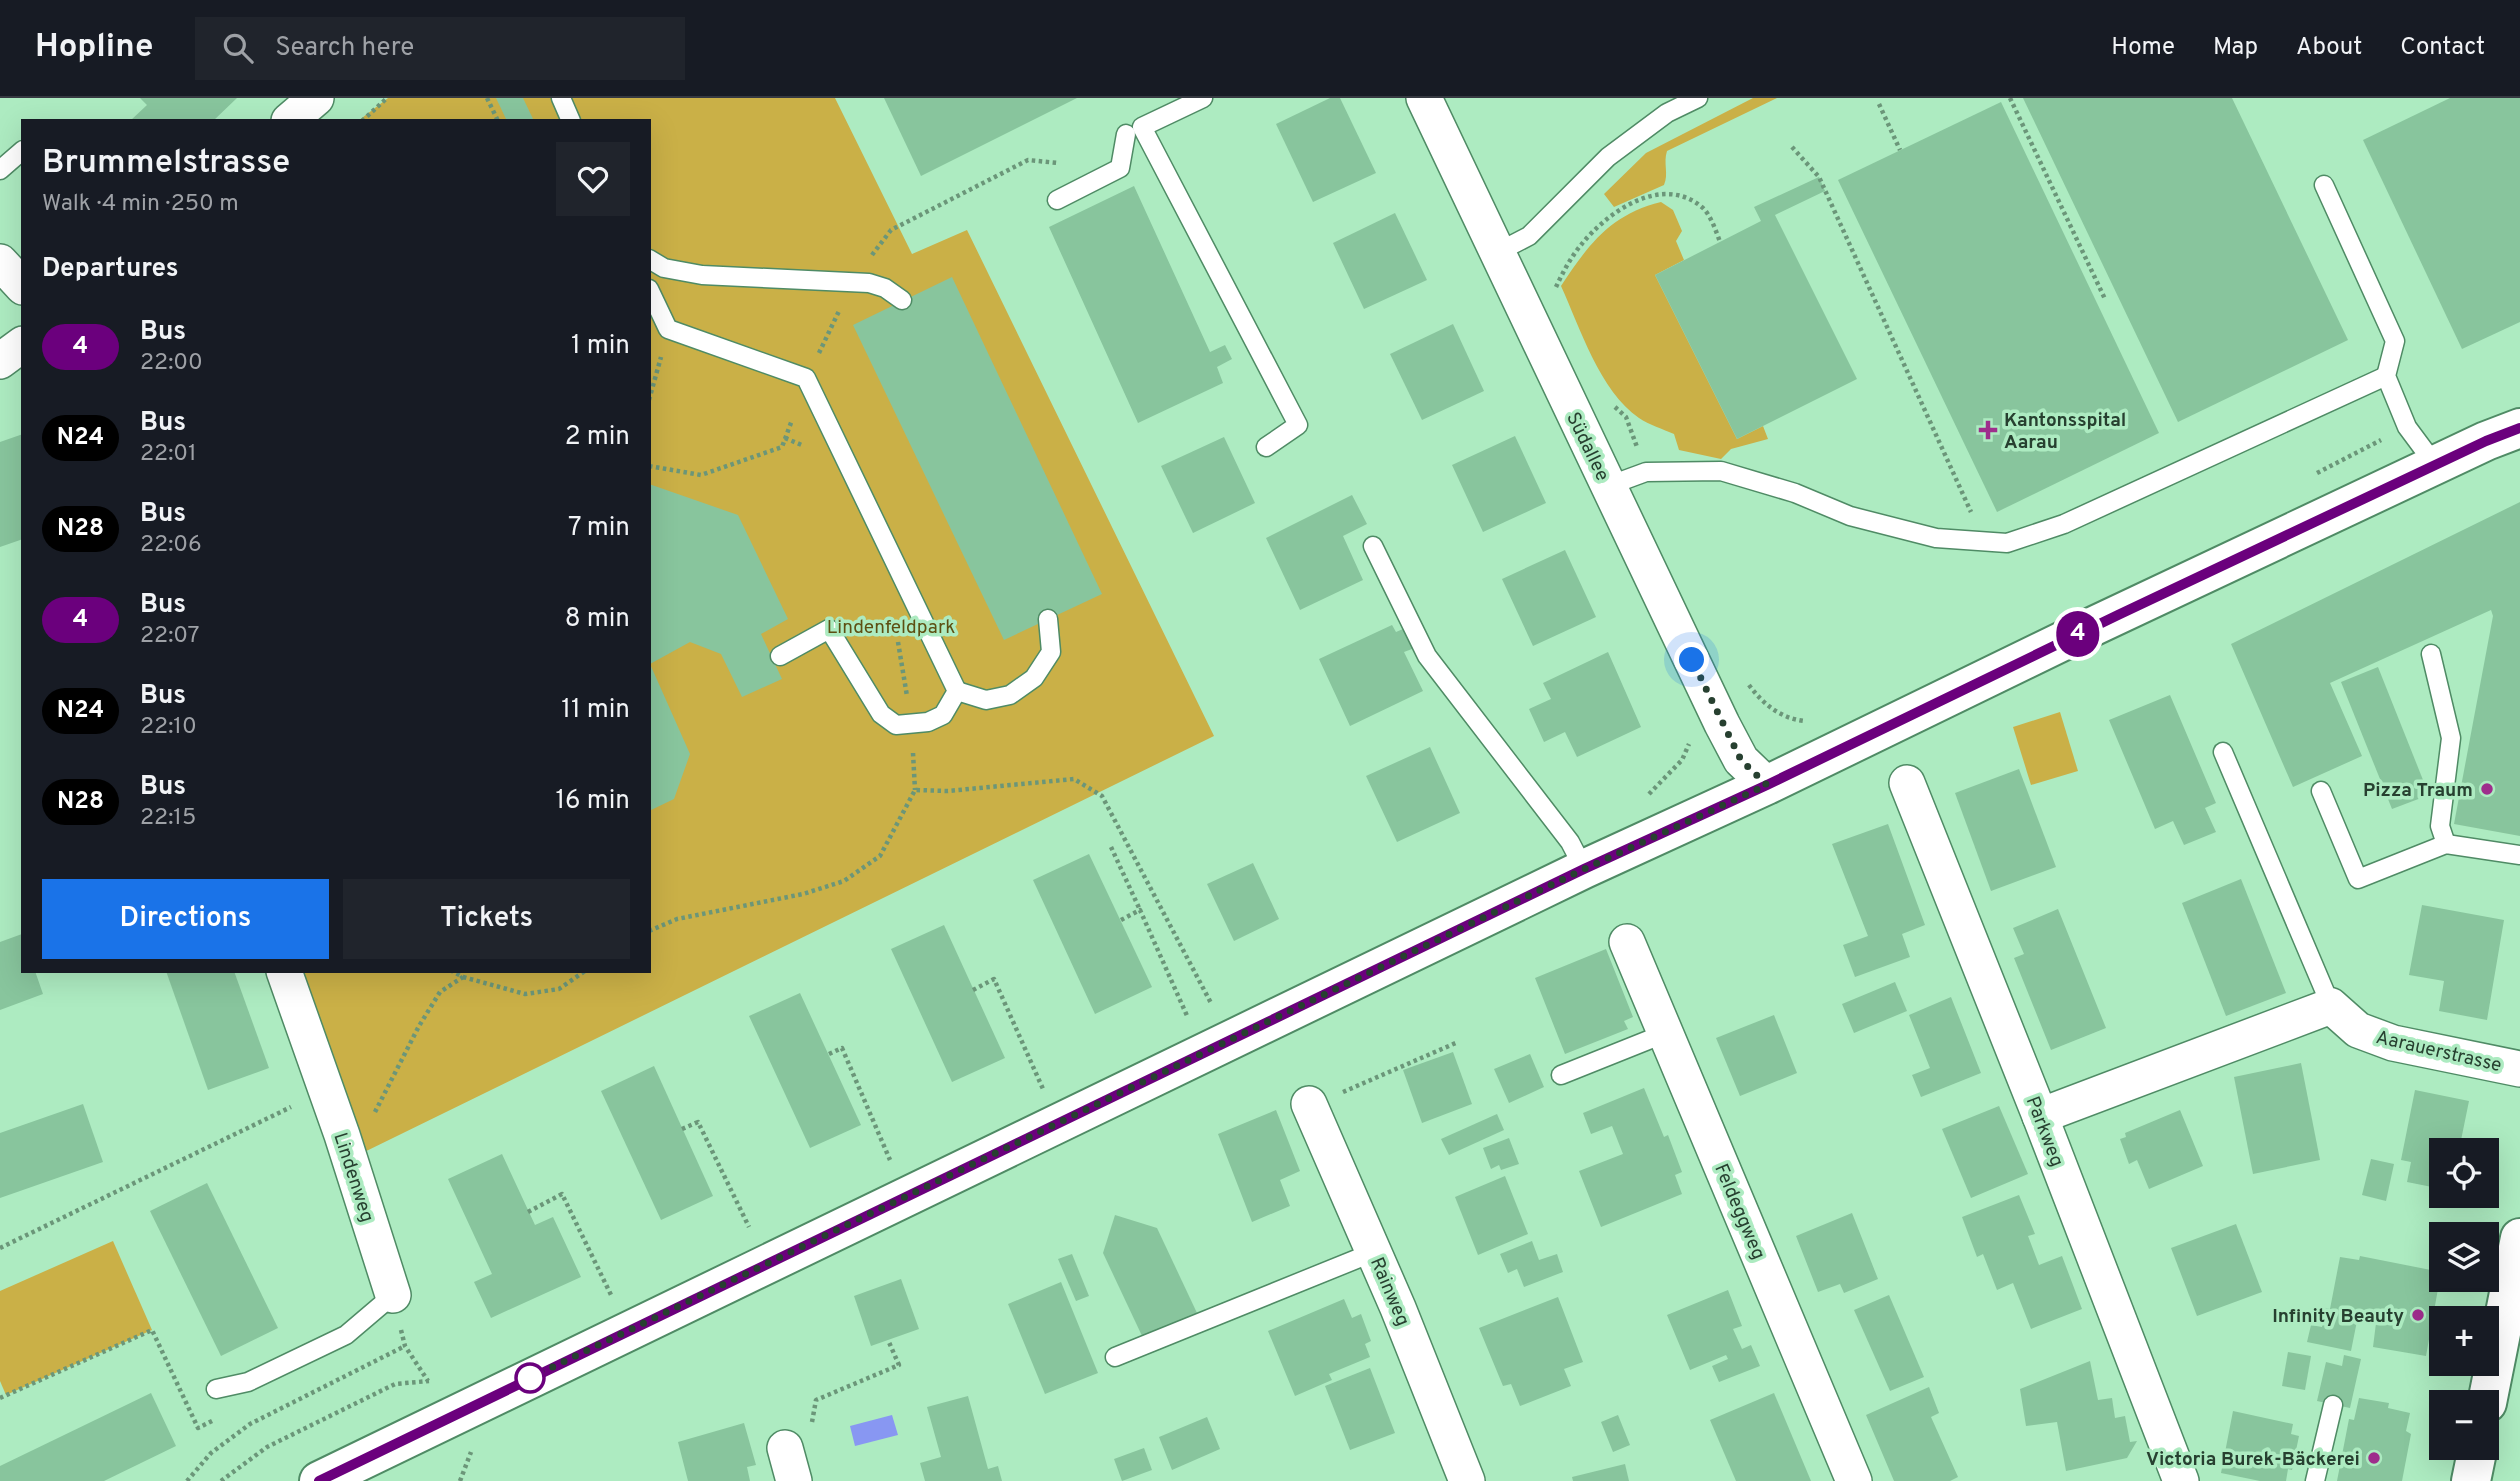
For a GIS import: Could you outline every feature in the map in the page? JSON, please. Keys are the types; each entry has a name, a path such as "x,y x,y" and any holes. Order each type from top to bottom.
{"main road":[{"path":"318,1481 1584,869 1767,785 2084,631 2520,428"},
{"path":"2490,1390 2520,1238"},
{"path":"2470,1481 2474,1460"}],"street":[{"name":"Südallee","path":"1424,98 1741,760 1767,785"},
{"path":"0,262 21,285"},
{"path":"0,361 21,345"},
{"name":"Parkweg","path":"1907,783 2040,1115 2181,1481"},
{"name":"Feldeggweg","path":"1627,942 1854,1481"},
{"name":"Lindenweg","path":"285,973 393,1294"},
{"path":"2040,1115 2331,1006"},
{"name":"Aarauerstrasse","path":"2331,1006 2358,1030 2393,1043 2520,1069"},
{"name":"Rainweg","path":"1310,1107 1374,1252 1467,1481"},
{"path":"785,1448 794,1481"}],"lane":[{"path":"561,98 570,119"},
{"path":"1203,98 1142,127 1298,425 1266,447"},
{"path":"1498,252 1529,236 1608,157 1667,113 1698,98"},
{"path":"1057,200 1119,168 1126,134"},
{"path":"0,170 21,152"},
{"path":"2324,185 2395,341 2386,376 2407,427 2436,466"},
{"path":"651,260 664,268 702,275 869,283 886,288 902,300"},
{"path":"651,293 668,329 806,378 957,691 986,700 1010,695 1034,678 1051,652 1048,619"},
{"path":"1608,486 1646,472 1721,471 1795,493 1850,516 1936,538 2007,543 2064,524 2386,376"},
{"path":"1373,546 1427,656 1570,842 1584,869"},
{"path":"780,656 830,629 881,714 896,724 928,723 943,715 957,691"},
{"path":"2431,654 2451,738 2440,827 2446,844"},
{"path":"2223,752 2331,1006"},
{"path":"2321,791 2358,879 2446,844 2520,856"},
{"path":"1561,1075 1666,1032"},
{"path":"1115,1357 1374,1252"},
{"path":"216,1389 248,1382 346,1335 393,1294"},
{"path":"2315,1481 2333,1405"}],"path":[{"path":"364,119 387,98"},
{"path":"487,98 497,119"},
{"path":"2010,98 2105,299"},
{"path":"1879,104 1900,150"},
{"path":"1792,147 1819,177 1984,542"},
{"path":"651,466 701,475 782,447 806,378 852,282 891,230 1028,160 1058,163"},
{"path":"1553,292 1581,245 1604,220 1631,203 1661,193 1688,197 1705,210 1720,242"},
{"path":"651,393 668,329"},
{"path":"651,930 677,919 803,894 844,881 880,856 915,790 911,725"},
{"path":"915,790 948,791 1074,779 1102,796 1215,1012"},
{"path":"1111,847 1190,1024"},
{"path":"1121,920 1140,910"},
{"path":"456,973 526,994 558,989 582,973"},
{"path":"369,1122 419,1026 440,992 463,977"},
{"path":"973,990 994,979 1044,1092"},
{"path":"1310,1107 1427,1058 1458,1042"},
{"path":"829,1054 842,1048 890,1161"},
{"path":"0,1248 326,1089"},
{"path":"682,1129 698,1122 749,1227"},
{"path":"528,1212 562,1194 613,1297"},
{"path":"393,1294 405,1346 428,1381"},
{"path":"0,1398 152,1330 198,1428 222,1416"},
{"path":"785,1448 809,1441 816,1400 899,1365 888,1340"},
{"path":"187,1481 211,1453 250,1424 405,1346"}],"green space":[{"name":"Lindenfeldpark","path":"388,98 835,98 912,254 967,230 1214,736 350,1159 285,973 651,973 651,119 361,119"},
{"path":"1753,98 1777,98 1667,151 1664,185 1614,207 1604,194 1646,153"},
{"path":"1661,202 1673,210 1682,231 1676,241 1684,260 1655,275 1737,439 1763,426 1768,439 1731,449 1721,459 1679,450 1674,434 1643,420 1625,406 1592,358 1561,286 1602,233 1628,214"},
{"path":"2060,712 2078,771 2031,785 2013,727"},
{"path":"113,1241 152,1330 6,1395 0,1381 0,1291"}],"water":[{"path":"892,1415 898,1435 855,1446 850,1426"}],"building":[{"path":"140,98 237,98 215,119 132,119 147,105"},
{"path":"496,98 523,98 533,119 506,119"},
{"path":"884,98 1077,98 921,176"},
{"path":"1330,98 1340,98 1376,173 1313,202 1276,124"},
{"path":"2023,98 2232,98 2348,340 2178,422"},
{"path":"2450,98 2520,98 2520,322 2462,349 2363,140"},
{"path":"2001,102 2159,433 1997,512 1838,180"},
{"path":"1819,177 1825,191 1775,215 1857,379 1737,439 1655,275 1761,221 1754,207"},
{"path":"1134,186 1210,352 1225,345 1232,359 1217,367 1223,383 1138,423 1049,227"},
{"path":"1395,213 1427,280 1364,309 1333,243"},
{"path":"952,277 1102,594 1004,640 853,325"},
{"path":"1453,324 1484,391 1422,420 1390,354"},
{"path":"21,435 21,540 0,547 0,442"},
{"path":"1515,436 1546,503 1483,532 1452,465"},
{"path":"1224,437 1255,503 1193,533 1161,466"},
{"path":"651,485 738,515 788,619 761,634 782,679 742,697 721,654 690,642 651,663"},
{"path":"1352,495 1367,524 1343,536 1363,580 1300,610 1266,538"},
{"path":"2520,502 2520,836 2454,824 2493,616 2491,610 2330,683 2362,756 2293,787 2231,644"},
{"path":"1565,550 1596,617 1533,646 1502,579"},
{"path":"1392,625 1396,632 1403,629 1412,633 1415,640 1412,649 1404,652 1423,691 1350,726 1319,659"},
{"path":"1608,652 1641,727 1577,757 1565,732 1544,742 1529,709 1551,699 1543,683"},
{"path":"651,666 690,754 674,799 651,810"},
{"path":"2378,667 2429,795 2392,809 2341,682"},
{"path":"2170,695 2216,803 2205,808 2216,832 2184,845 2173,821 2155,829 2109,720"},
{"path":"1430,747 1460,813 1397,842 1366,776"},
{"path":"2019,769 2056,867 1991,891 1955,793"},
{"path":"1888,824 1925,925 1902,934 1910,957 1855,977 1843,945 1868,936 1832,844"},
{"path":"1089,854 1152,987 1095,1014 1033,880"},
{"path":"1253,863 1279,919 1234,941 1207,884"},
{"path":"2241,879 2286,993 2226,1016 2182,903"},
{"path":"2422,905 2504,920 2487,1020 2439,1011 2444,981 2409,975"},
{"path":"2058,909 2106,1028 2051,1050 2014,958 2024,954 2013,928"},
{"path":"944,925 1005,1058 952,1082 891,949"},
{"path":"21,934 21,973 36,973 43,994 0,1010 0,942"},
{"path":"1606,949 1633,1017 1624,1021 1628,1029 1565,1054 1535,978"},
{"path":"167,973 235,973 269,1068 208,1090"},
{"path":"1895,982 1907,1011 1854,1033 1842,1004"},
{"path":"800,993 861,1125 810,1148 749,1016"},
{"path":"1951,997 1981,1073 1921,1097 1912,1075 1930,1068 1909,1015"},
{"path":"1774,1015 1797,1073 1740,1096 1716,1038"},
{"path":"1453,1052 1472,1104 1422,1123 1403,1070"},
{"path":"1530,1054 1544,1087 1509,1103 1494,1069"},
{"path":"2301,1063 2320,1160 2253,1174 2234,1077"},
{"path":"654,1066 713,1196 661,1220 601,1091"},
{"path":"1644,1088 1664,1137 1668,1135 1682,1172 1675,1175 1682,1194 1601,1227 1579,1171 1623,1154 1612,1126 1591,1134 1583,1113"},
{"path":"2415,1090 2469,1101 2461,1138 2429,1138 2429,1186 2407,1182 2411,1162 2401,1160"},
{"path":"83,1104 103,1162 0,1198 0,1133"},
{"path":"1999,1106 2028,1174 1971,1198 1942,1129"},
{"path":"1276,1110 1300,1171 1280,1180 1290,1206 1252,1222 1218,1134"},
{"path":"2180,1110 2203,1166 2149,1189 2137,1160 2129,1164 2120,1139 2126,1137 2125,1133"},
{"path":"1497,1114 1504,1130 1449,1155 1441,1139"},
{"path":"1509,1138 1519,1164 1501,1170 1499,1165 1491,1169 1483,1148"},
{"path":"502,1154 535,1225 553,1217 581,1277 491,1318 474,1282 492,1274 448,1179"},
{"path":"2371,1159 2394,1164 2386,1201 2362,1195"},
{"path":"1505,1176 1528,1234 1478,1255 1455,1197"},
{"path":"207,1183 278,1328 221,1356 150,1211"},
{"path":"2019,1195 2035,1234 2028,1236 2039,1265 2062,1256 2082,1309 2031,1329 2013,1283 1997,1290 1983,1254 1977,1257 1962,1217"},
{"path":"1852,1213 1878,1279 1844,1293 1840,1284 1818,1292 1796,1236"},
{"path":"1115,1215 1157,1228 1197,1313 1143,1338 1103,1253"},
{"path":"2236,1224 2262,1292 2197,1316 2171,1248"},
{"path":"1532,1241 1539,1260 1557,1254 1563,1272 1524,1287 1517,1269 1508,1273 1500,1254"},
{"path":"1072,1254 1089,1296 1076,1301 1058,1259"},
{"path":"2360,1256 2429,1270 2429,1292 2437,1292 2435,1306 2429,1306 2426,1356 2373,1347 2376,1323 2357,1321 2351,1351 2307,1342 2311,1325 2322,1327 2325,1308 2330,1309 2340,1257 2359,1260"},
{"path":"901,1279 919,1329 871,1346 854,1296"},
{"path":"1061,1282 1098,1373 1045,1394 1008,1304"},
{"path":"1728,1290 1742,1326 1733,1329 1742,1349 1751,1345 1760,1366 1719,1382 1712,1366 1728,1359 1726,1355 1690,1370 1667,1315"},
{"path":"1889,1295 1924,1377 1890,1391 1854,1310"},
{"path":"1558,1297 1583,1362 1564,1369 1571,1386 1520,1406 1511,1384 1503,1386 1479,1328"},
{"path":"1344,1299 1352,1318 1361,1314 1371,1341 1365,1344 1370,1357 1329,1374 1332,1380 1295,1396 1268,1331"},
{"path":"2288,1352 2311,1356 2305,1390 2282,1386"},
{"path":"2344,1355 2361,1359 2350,1408 2317,1401 2326,1362 2342,1366"},
{"path":"2090,1361 2098,1400 2112,1398 2115,1418 2125,1416 2130,1442 2137,1441 2127,1458 2066,1471 2057,1422 2026,1426 2020,1389"},
{"path":"1370,1368 1395,1433 1350,1450 1325,1386"},
{"path":"1929,1387 1939,1413 1931,1417 1958,1477 1950,1481 1894,1481 1866,1415"},
{"path":"151,1393 176,1446 104,1481 0,1481 0,1466"},
{"path":"1774,1393 1811,1481 1736,1481 1710,1420"},
{"path":"968,1396 988,1469 998,1466 1002,1481 925,1481 920,1463 941,1457 927,1407"},
{"name":"Victoria Burek-Bäckerei","path":"2359,1398 2389,1403 2388,1408 2410,1413 2406,1431 2411,1434 2402,1481 2337,1481 2349,1419 2354,1420"},
{"path":"2233,1411 2293,1424 2291,1434 2299,1436 2292,1470 2288,1469 2286,1481 2260,1481 2221,1473"},
{"path":"1618,1415 1630,1445 1613,1452 1601,1422"},
{"path":"1207,1417 1220,1449 1172,1470 1159,1437"},
{"path":"744,1423 756,1465 747,1467 750,1481 688,1481 678,1442"},
{"path":"1144,1448 1152,1470 1122,1481 1114,1459"},
{"path":"1625,1464 1629,1481 1573,1481 1572,1477"}],"bus line":[{"name":"4","path":"319,1481 1584,869 1767,785 2139,604 2486,441 2520,428"}],"place":[{"name":"Kantonsspital Aarau","path":"1988,430"},
{"name":"Pizza Traum","path":"2487,789"},
{"name":"Infinity Beauty","path":"2418,1315"},
{"name":"Victoria Burek-Bäckerei","path":"2374,1458"}],"route":[{"path":"530,1378 1584,869 1767,785 1741,760 1692,660"}]}
